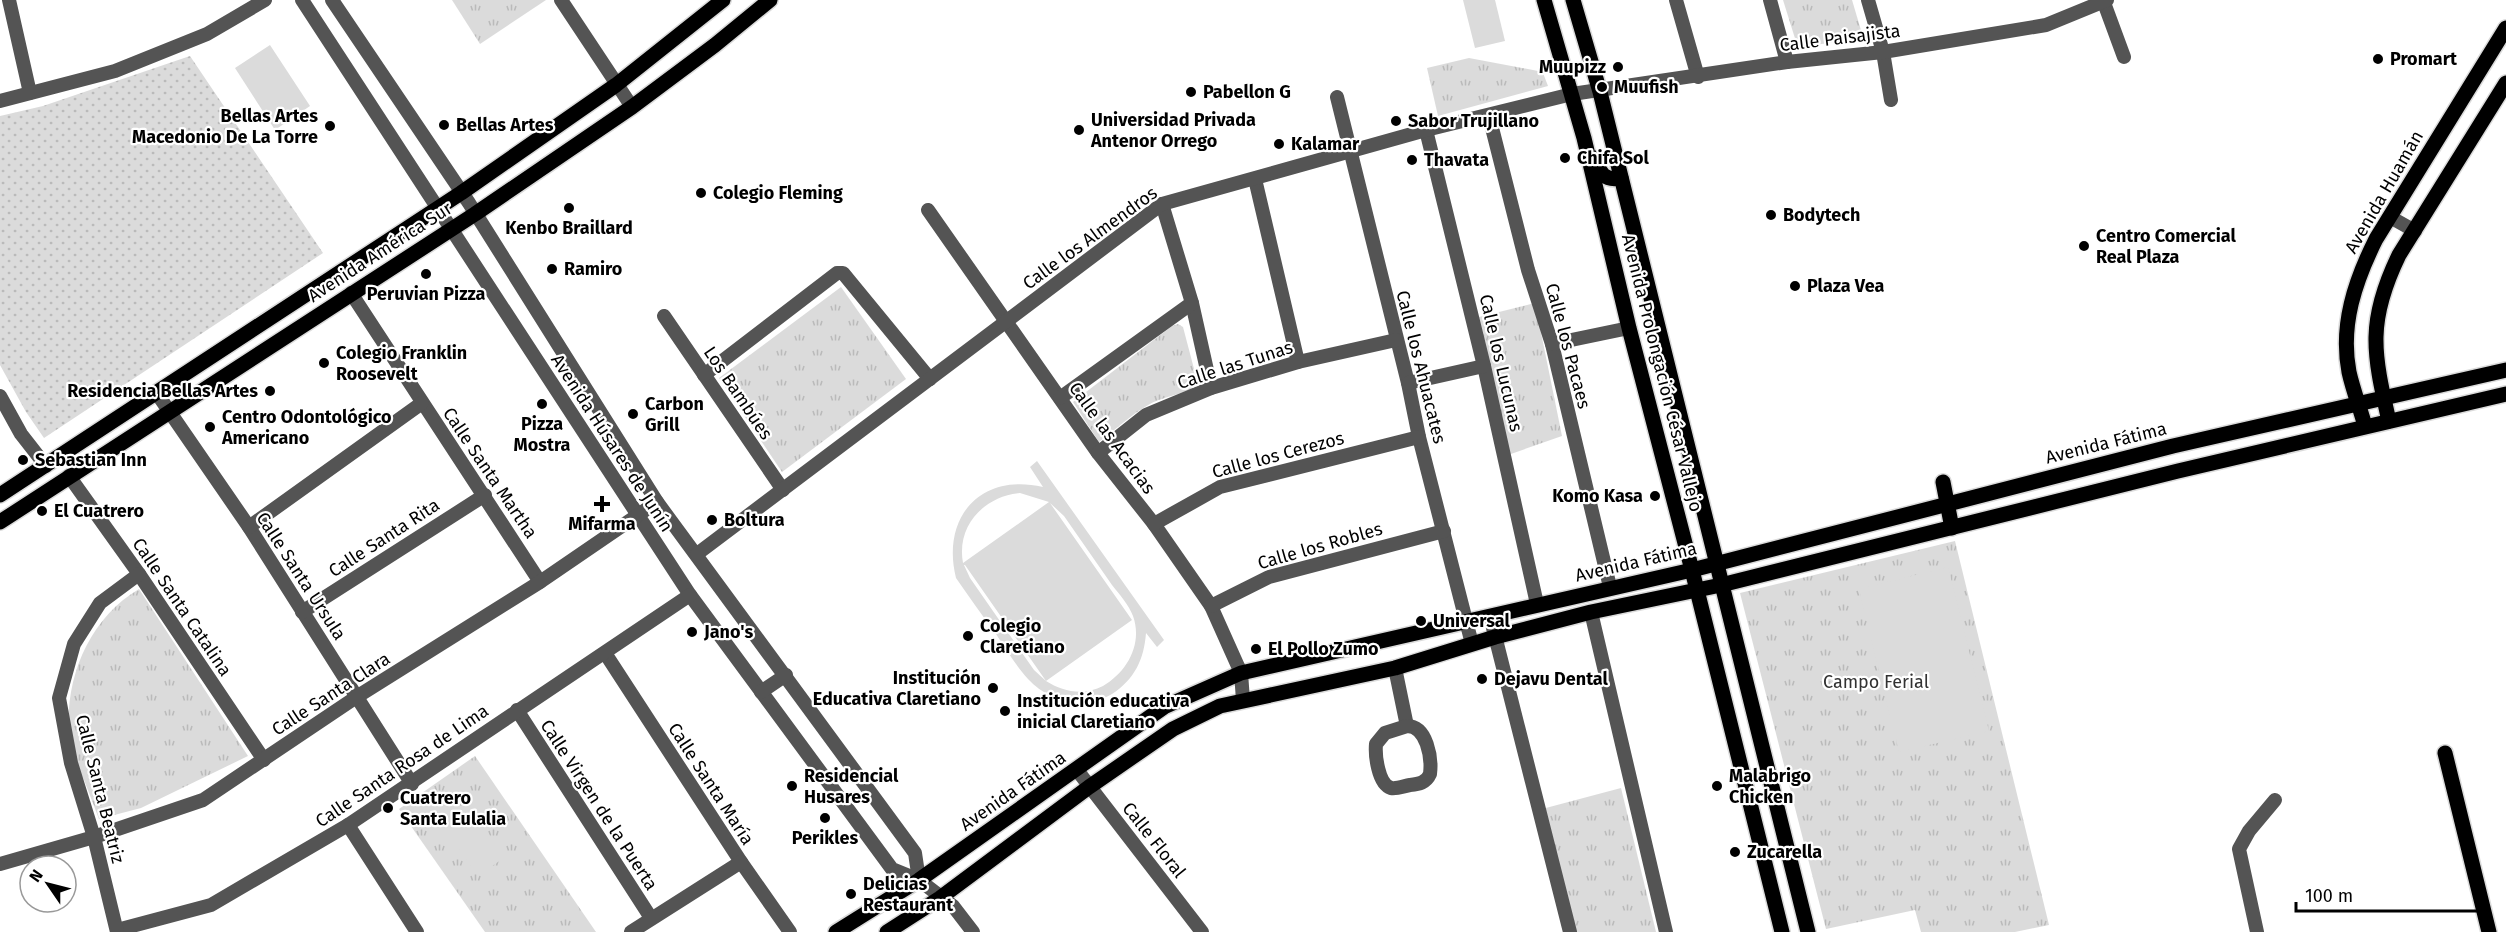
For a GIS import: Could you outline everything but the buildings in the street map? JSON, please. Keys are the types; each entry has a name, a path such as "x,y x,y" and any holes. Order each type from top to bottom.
{"main road":[{"name":"Avenida América Sur","path":"0,495 439,208 616,85 722,0"},
{"name":"Avenida América Sur","path":"0,522 453,229 632,107 716,45 770,0"},
{"name":"Avenida Prolongación César Vallejo","path":"1544,0 1584,138 1629,328 1782,932"},
{"name":"Avenida Prolongación César Vallejo","path":"1573,0 1600,92 1715,564 1808,932"},
{"name":"Avenida Huamán","path":"2365,426 2349,371 2347,335 2350,302 2360,272 2390,217 2506,28"},
{"path":"2389,421 2378,370 2375,338 2379,306 2387,280 2506,83"},
{"path":"1584,138 1592,143 1598,170 1602,176 1611,179 1621,178"},
{"path":"1603,220 1610,211 1616,209 1630,217"},
{"name":"Avenida Fátima","path":"836,932 919,880 1164,707 1241,673 1692,570 2173,446 2506,370"},
{"path":"887,932 940,898 1089,787 1173,729 1220,706 1395,668 1495,637 1591,612 1721,585 2178,471 2506,394"},
{"path":"2173,446 2178,471"},
{"path":"1942,482 1952,528"},
{"path":"1673,497 1680,502 1692,500 1698,492"},
{"path":"2445,753 2489,932"}],"street":[{"path":"9,0 30,93"},
{"path":"0,101 115,71 207,34 265,0"},
{"name":"Avenida Húsares de Junín","path":"302,0 690,594 892,869 919,880 953,906 973,932"},
{"name":"Avenida Húsares de Junín","path":"332,0 461,192 657,502 915,853 919,880"},
{"path":"561,0 632,107"},
{"path":"1676,0 1698,76"},
{"path":"1770,0 1787,62"},
{"path":"1868,0 1883,52 1891,100"},
{"path":"2104,0 2124,57"},
{"name":"Calle Paisajista","path":"1572,94 1600,92 1787,62 1883,52 2046,25 2104,0"},
{"name":"Calle los Almendros","path":"697,554 1162,204 1426,130 1572,94"},
{"name":"Calle los Ahuacates","path":"1337,97 1408,383 1419,437 1472,644"},
{"name":"Calle los Pacaes","path":"1489,116 1528,270 1552,344 1610,587"},
{"name":"Calle los Lucunas","path":"1426,130 1484,366 1537,604"},
{"path":"1255,179 1298,362"},
{"path":"1162,204 1192,303 1211,388"},
{"name":"Calle las Acacias","path":"928,210 1098,453 1154,524 1211,606 1241,673 1243,700"},
{"path":"2390,217 2415,231"},
{"path":"704,375 837,273 843,273 930,379"},
{"name":"Calle Santa Martha","path":"351,293 540,582"},
{"path":"1060,398 1192,303"},
{"name":"Los Bambúes","path":"664,316 783,490"},
{"path":"1552,344 1629,328"},
{"name":"Calle las Tunas","path":"1098,453 1146,415 1211,388 1298,362 1396,340"},
{"path":"1408,383 1484,366"},
{"name":"Calle Santa Ursula","path":"156,392 249,527 412,784"},
{"path":"0,396 21,434 46,466"},
{"path":"249,527 422,403"},
{"name":"Calle los Cerezos","path":"1154,524 1220,487 1419,437"},
{"name":"Calle Santa Catalina","path":"69,476 139,574 264,760"},
{"name":"Calle Santa Rita","path":"303,612 485,495"},
{"name":"Calle Santa Clara","path":"0,864 94,837 203,800 358,696 540,582 657,502"},
{"name":"Calle los Robles","path":"1211,606 1269,576 1444,531"},
{"name":"Calle Santa Beatriz","path":"117,931 94,837 71,763 59,698 74,644 100,603 139,574"},
{"name":"Calle Santa Rosa de Lima","path":"117,931 212,905 348,825 412,784 517,710 690,594"},
{"path":"1591,612 1666,932"},
{"path":"1490,616 1570,932"},
{"name":"Calle Santa María","path":"605,653 741,862 790,932"},
{"path":"1395,668 1407,726"},
{"path":"762,692 786,675"},
{"name":"Calle Virgen de la Puerta","path":"517,710 651,918"},
{"path":"1407,726 1418,728 1424,735 1430,774 1425,781 1419,784 1389,787 1382,777 1377,744 1385,733 1407,726"},
{"name":"Calle Floral","path":"1077,770 1202,932"},
{"path":"2257,932 2239,849 2249,831 2275,800"},
{"path":"348,825 412,930"},
{"path":"631,932 741,862"}],"green space":[{"path":"452,0 546,0 480,44"},
{"path":"1463,0 1495,0 1505,41 1475,48"},
{"path":"1783,0 1852,0 1863,37 1798,48"},
{"path":"270,45 310,106 275,130 235,68"},
{"path":"190,56 323,253 44,438 26,412 0,365 0,116 43,106"},
{"path":"1469,58 1538,71 1543,73 1548,86 1438,116 1427,68"},
{"path":"841,287 906,379 782,472 719,378"},
{"path":"1535,303 1562,436 1508,455 1475,318"},
{"path":"1178,324 1183,327 1198,384 1150,404 1099,442 1073,402 1172,326"},
{"path":"1037,461 1164,640 1157,647 1146,633 1137,668 1127,682 1102,699 1090,702 1068,701 1037,687 1019,669 956,578 953,556 954,536 960,519 970,504 984,493 1001,486 1021,484 1043,487 1030,467","holes":["1020,493 1049,502 963,563 964,536 976,515 995,500","1050,503 1064,516 1126,604 1133,616 1136,637 1126,665 1103,686 1081,692 1059,688 1046,681 1132,620","964,565 1046,681 1034,670 970,578"]},
{"name":"Campo Ferial","path":"1955,541 2049,925 2015,932 1921,932 1915,910 1826,929 1740,593"},
{"path":"1948,567 1989,731 1899,752 1859,589"},
{"path":"139,589 248,756 141,808 99,819 72,755 69,708 73,684 80,661 103,620"},
{"path":"475,756 596,932 485,932 399,809"},
{"path":"1621,788 1656,932 1572,932 1542,809"},
{"path":"472,810 505,857 478,876 445,829"}],"place":[{"name":"Promart","path":"2378,59"},
{"name":"Muupizz","path":"1618,67"},
{"name":"Muufish","path":"1602,87"},
{"name":"Pabellon G","path":"1191,92"},
{"name":"Sabor Trujillano","path":"1396,121"},
{"name":"Bellas Artes","path":"444,125"},
{"name":"Bellas Artes Macedonio De La Torre","path":"330,126"},
{"name":"Universidad Privada Antenor Orrego","path":"1079,130"},
{"name":"Kalamar","path":"1279,144"},
{"name":"Chifa Sol","path":"1565,158"},
{"name":"Thavata","path":"1412,160"},
{"name":"Colegio Fleming","path":"701,193"},
{"name":"Kenbo Braillard","path":"569,208"},
{"name":"Bodytech","path":"1771,215"},
{"name":"Centro Comercial Real Plaza","path":"2084,246"},
{"name":"Ramiro","path":"552,269"},
{"name":"Peruvian Pizza","path":"426,274"},
{"name":"Plaza Vea","path":"1795,286"},
{"name":"Colegio Franklin Roosevelt","path":"324,363"},
{"name":"Residencia Bellas Artes","path":"270,391"},
{"name":"Pizza Mostra","path":"542,404"},
{"name":"Carbon Grill","path":"633,414"},
{"name":"Centro Odontológico Americano","path":"210,427"},
{"name":"Sebastian Inn","path":"23,460"},
{"name":"Komo Kasa","path":"1655,496"},
{"name":"Mifarma","path":"602,504"},
{"name":"El Cuatrero","path":"42,511"},
{"name":"Boltura","path":"712,520"},
{"name":"Universal","path":"1421,621"},
{"name":"Jano's","path":"692,632"},
{"name":"Colegio Claretiano","path":"968,636"},
{"name":"El Pollo Zumo","path":"1256,649"},
{"name":"Dejavu Dental","path":"1482,679"},
{"name":"Institución Educativa Claretiano","path":"993,688"},
{"name":"Institución educativa inicial Claretiano","path":"1005,711"},
{"name":"Residencial Husares","path":"792,786"},
{"name":"Malabrigo Chicken","path":"1717,786"},
{"name":"Cuatrero Santa Eulalia","path":"388,808"},
{"name":"Perikles","path":"825,818"},
{"name":"Zucarella","path":"1735,852"},
{"name":"Delicias Restaurant","path":"851,894"}]}
